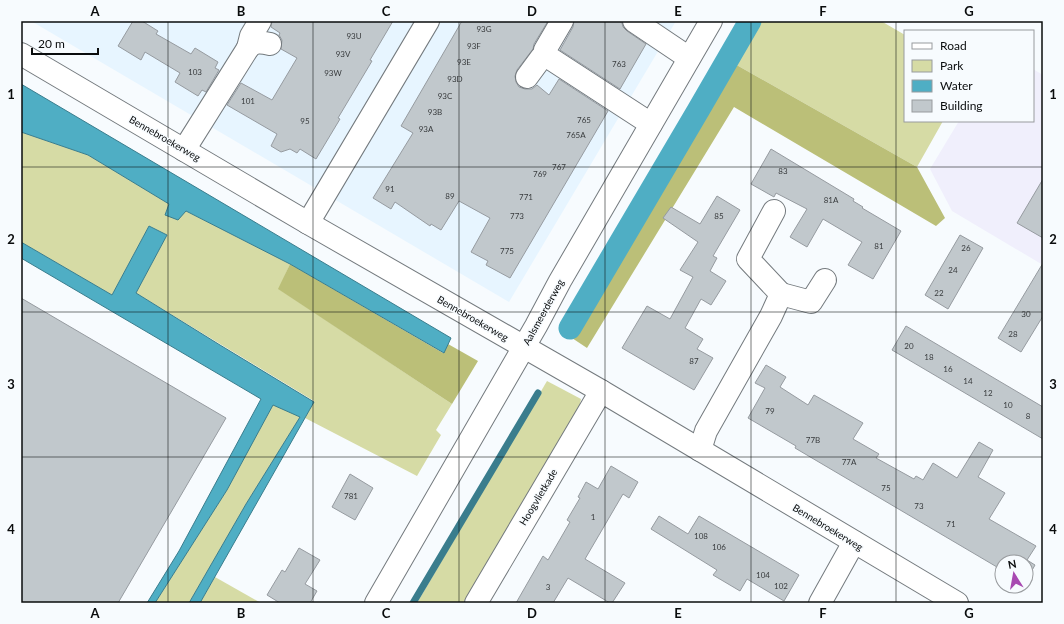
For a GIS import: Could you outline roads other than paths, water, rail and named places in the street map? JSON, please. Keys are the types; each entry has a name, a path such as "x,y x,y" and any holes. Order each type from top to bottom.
{"street":[{"path":"184,150 248,48 251,36 260,21"},
{"path":"308,222 428,21"},
{"path":"562,21 546,50 548,57 651,124"},
{"path":"634,21 689,58"},
{"name":"Aalsmeerderweg","path":"376,603 408,550 536,326 560,281 711,21"},
{"path":"248,48 254,43 259,42 270,44"},
{"name":"Bennebroekerweg","path":"21,54 601,391 957,603"},
{"path":"527,77 541,58 548,57"},
{"path":"774,211 748,260 781,294 811,302 825,280"},
{"path":"700,450 706,431 771,316 781,294"},
{"name":"Hoogvlietkade","path":"476,603 601,391"},
{"path":"820,603 854,542"}],"water":[{"path":"21,84 451,338 444,353 290,264 186,211 178,220 165,215 169,204 88,155 21,132"},
{"path":"149,226 167,235 136,293 314,402 200,603 189,603 246,504 300,417 273,405 227,490 155,603 147,603 179,551 261,399 21,258 21,242 112,295"}],"waterway":[{"path":"570,328 750,21"},
{"path":"413,603 538,393"}]}
